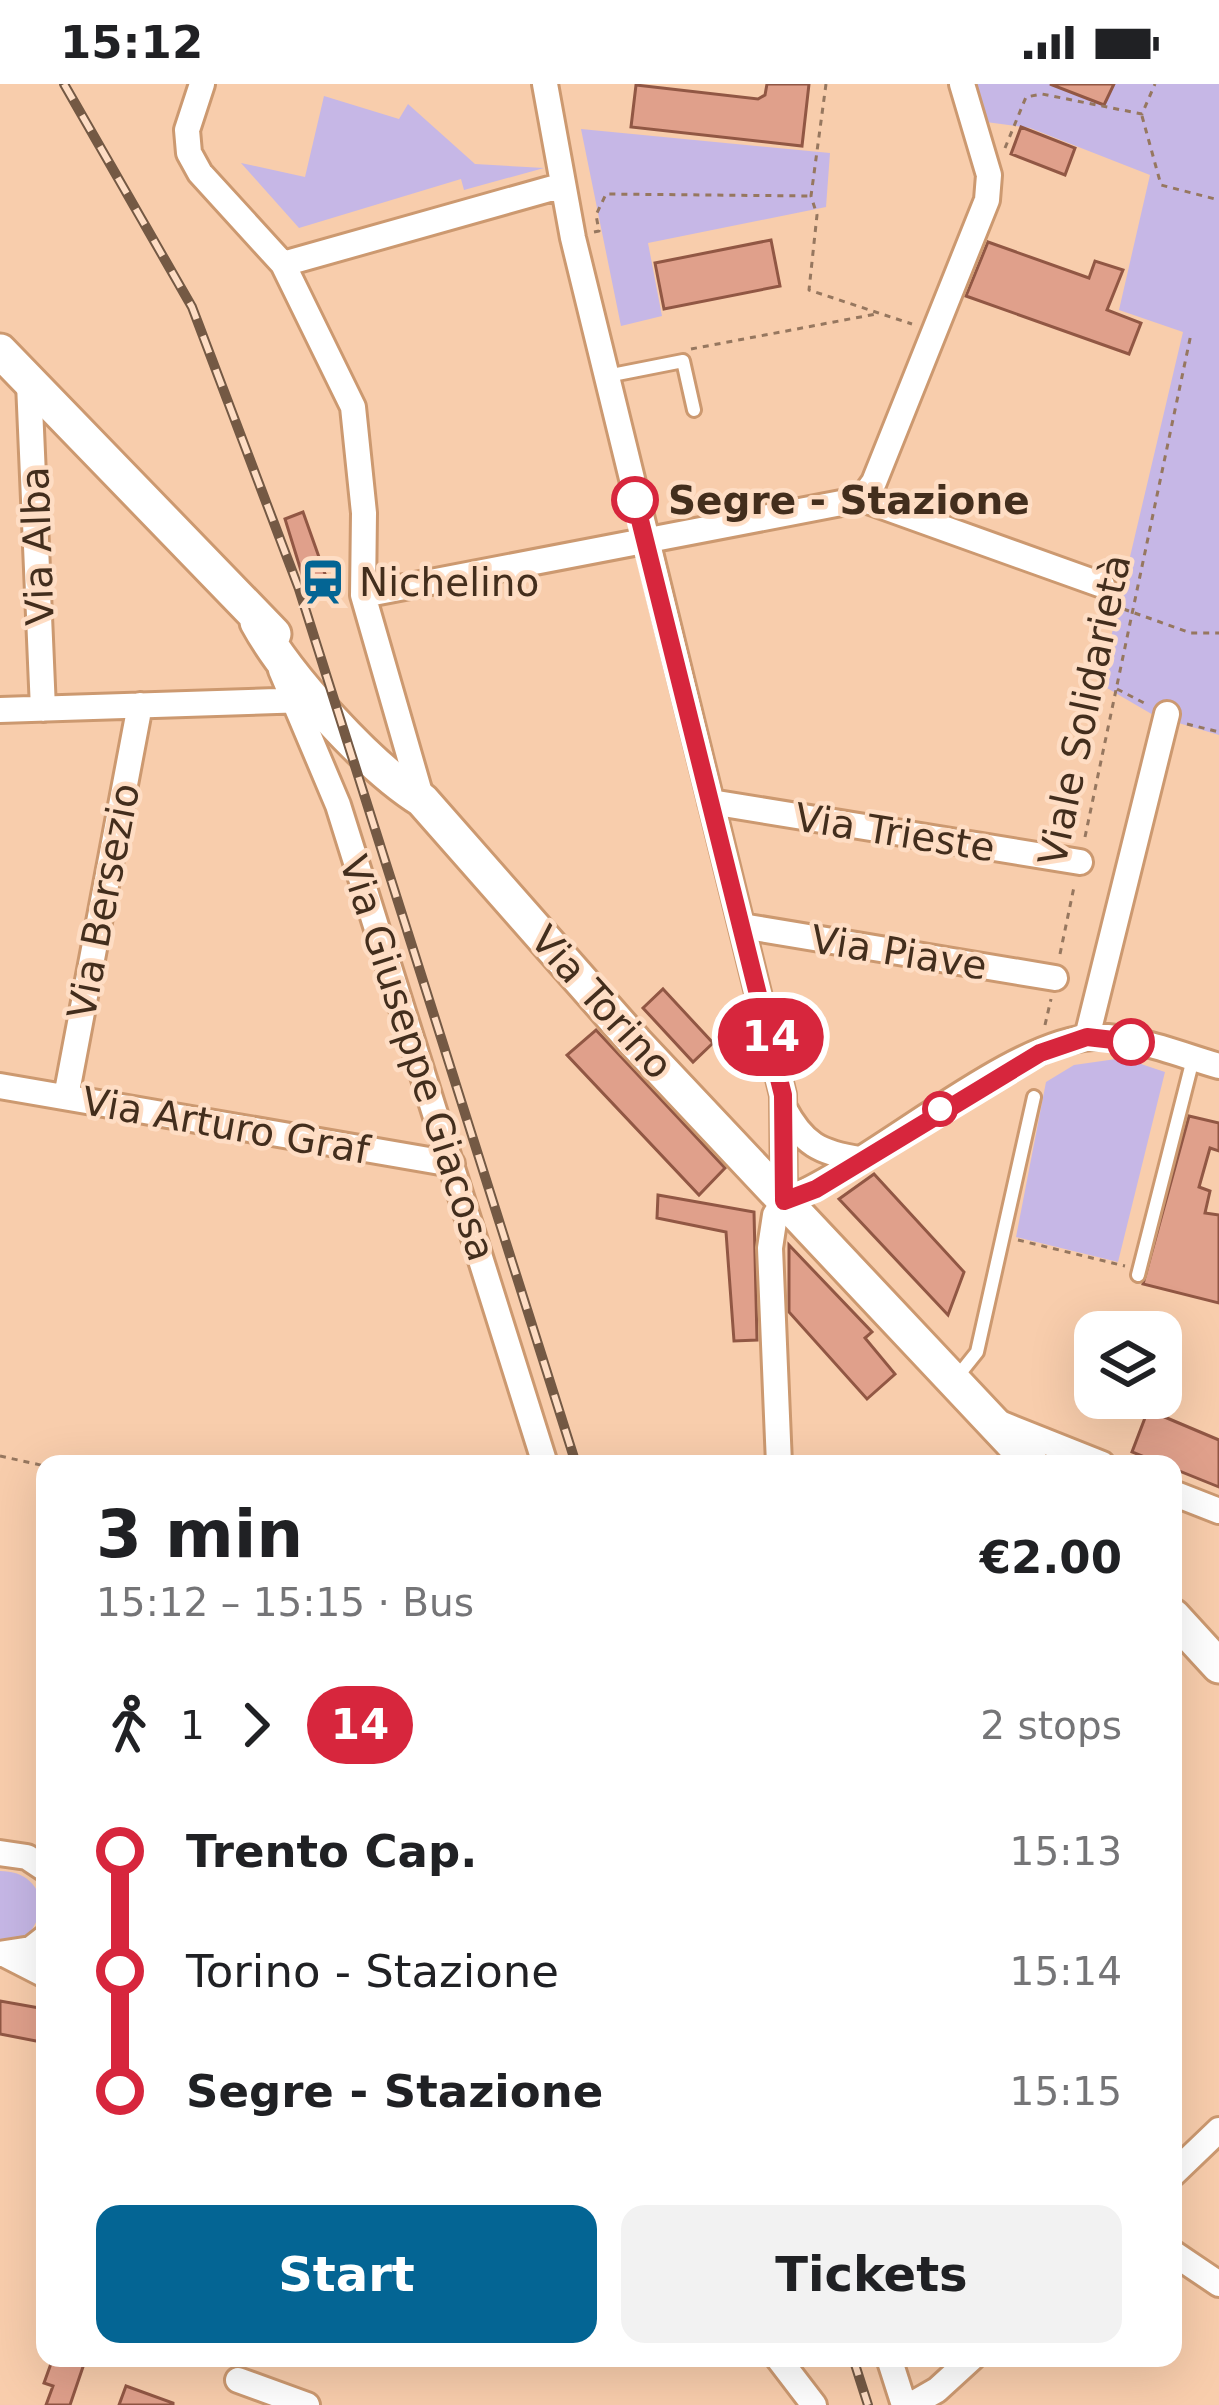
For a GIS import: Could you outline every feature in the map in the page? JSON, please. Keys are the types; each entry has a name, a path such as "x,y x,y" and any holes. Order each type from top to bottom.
{"main road":[{"name":"Via Torino","path":"0,352 257,622 316,670 400,752 422,800"},
{"name":"Via Torino","path":"257,622 303,700 395,783 422,800 784,1201 1024,1455"},
{"path":"1182,1626 1219,1666"}],"street":[{"path":"202,84 188,130 189,153 200,173 283,264 352,407 364,513 363,595 400,752"},
{"path":"545,84 560,186 784,1108 784,1201 775,1215 770,1247 779,1455"},
{"path":"862,499 874,482 980,224 988,175 962,84"},
{"path":"283,264 560,186"},
{"name":"Via Alba","path":"29,383 43,709"},
{"path":"363,595 862,499 1102,586"},
{"path":"0,710 303,700"},
{"name":"Via Giuseppe Giacosa","path":"303,700 542,1455"},
{"name":"Via Bersezio","path":"66,1097 140,705"},
{"path":"1087,1037 1167,714"},
{"name":"Via Trieste","path":"710,802 1080,862"},
{"name":"Via Piave","path":"742,926 1055,978"},
{"path":"784,1201 816,1189 1040,1053 1087,1037 1132,1042 1219,1066"},
{"name":"Via Arturo Graf","path":"0,1086 452,1164"},
{"path":"784,1108 805,1142 826,1154 860,1159"},
{"path":"989,1418 1062,1455"},
{"path":"1182,1496 1219,1511"},
{"path":"0,1853 27,1856 36,1862"},
{"path":"3,1954 36,1946"},
{"path":"3,1954 36,1970"},
{"path":"1182,2165 1219,2130"},
{"path":"1182,2259 1219,2284"},
{"path":"788,2367 814,2405"},
{"path":"892,2367 907,2405 937,2390 962,2367"},
{"path":"238,2380 307,2405"}],"lane":[{"path":"606,376 683,361 694,410"},
{"path":"1138,1272 1193,1059"},
{"path":"954,1380 977,1352 1034,1097"}],"path":[{"path":"826,84 811,196 817,215 809,290 936,332"},
{"path":"1155,84 1142,114 1160,185 1219,200"},
{"path":"988,175 999,163 1020,106 1033,94 1142,114"},
{"path":"573,238 599,231 596,215 606,194 811,196"},
{"path":"672,352 878,314"},
{"name":"Viale Solidarietà","path":"1040,1053 1191,334"},
{"path":"1102,586 1110,604 1131,614 1191,633 1219,633"},
{"path":"1191,726 1219,732"},
{"path":"1006,1237 1138,1272"},
{"path":"0,1456 36,1464"}],"shaded area":[{"path":"968,84 1219,84 1219,735 1155,716 1100,684 1183,332 1119,310 1150,175 1030,128 986,122"},
{"path":"324,96 399,119 408,104 475,164 544,168 464,190 461,179 299,228 241,163 305,177"},
{"path":"581,129 830,153 826,207 648,243 662,316 621,326"},
{"path":"1123,1058 1165,1072 1118,1262 1016,1237 1046,1082 1074,1065"},
{"path":"0,1871 17,1874 36,1889 36,1922 27,1938 0,1944"}],"building":[{"path":"767,84 809,84 802,146 631,127 636,85 758,99 765,95"},
{"path":"1050,84 1114,84 1104,105"},
{"path":"1021,127 1075,148 1065,175 1011,154"},
{"path":"771,240 780,286 664,309 655,263"},
{"path":"988,242 1089,278 1095,261 1123,270 1107,310 1141,323 1129,354 966,296"},
{"path":"303,512 331,591 310,600 285,519"},
{"path":"663,989 713,1043 693,1062 643,1008"},
{"path":"596,1030 725,1168 699,1195 567,1055"},
{"path":"1189,1116 1219,1123 1219,1151 1210,1148 1199,1187 1210,1191 1205,1213 1219,1215 1219,1303 1143,1284"},
{"path":"874,1174 964,1272 948,1315 839,1199"},
{"path":"658,1195 754,1212 757,1340 734,1341 726,1232 657,1218"},
{"path":"789,1245 872,1332 865,1338 895,1374 867,1399 789,1312"},
{"path":"1145,1419 1169,1419 1219,1440 1219,1487 1182,1472 1182,1455 1132,1452"},
{"path":"0,2001 36,2007 36,2041 0,2034"},
{"path":"50,2367 83,2367 70,2405 46,2405 53,2386 44,2383"},
{"path":"126,2386 173,2403 173,2405 119,2405"}],"railway":[{"path":"64,84 192,307 299,589 573,1455"},
{"path":"856,2367 868,2405"}],"bus line":[{"name":"14","path":"635,500 766,1013 783,1095 784,1201 816,1189 957,1099 1061,1043 1087,1037 1131,1042"}],"place":[{"name":"Segre - Stazione","path":"635,500"},
{"name":"Nichelino","path":"323,582"}]}
